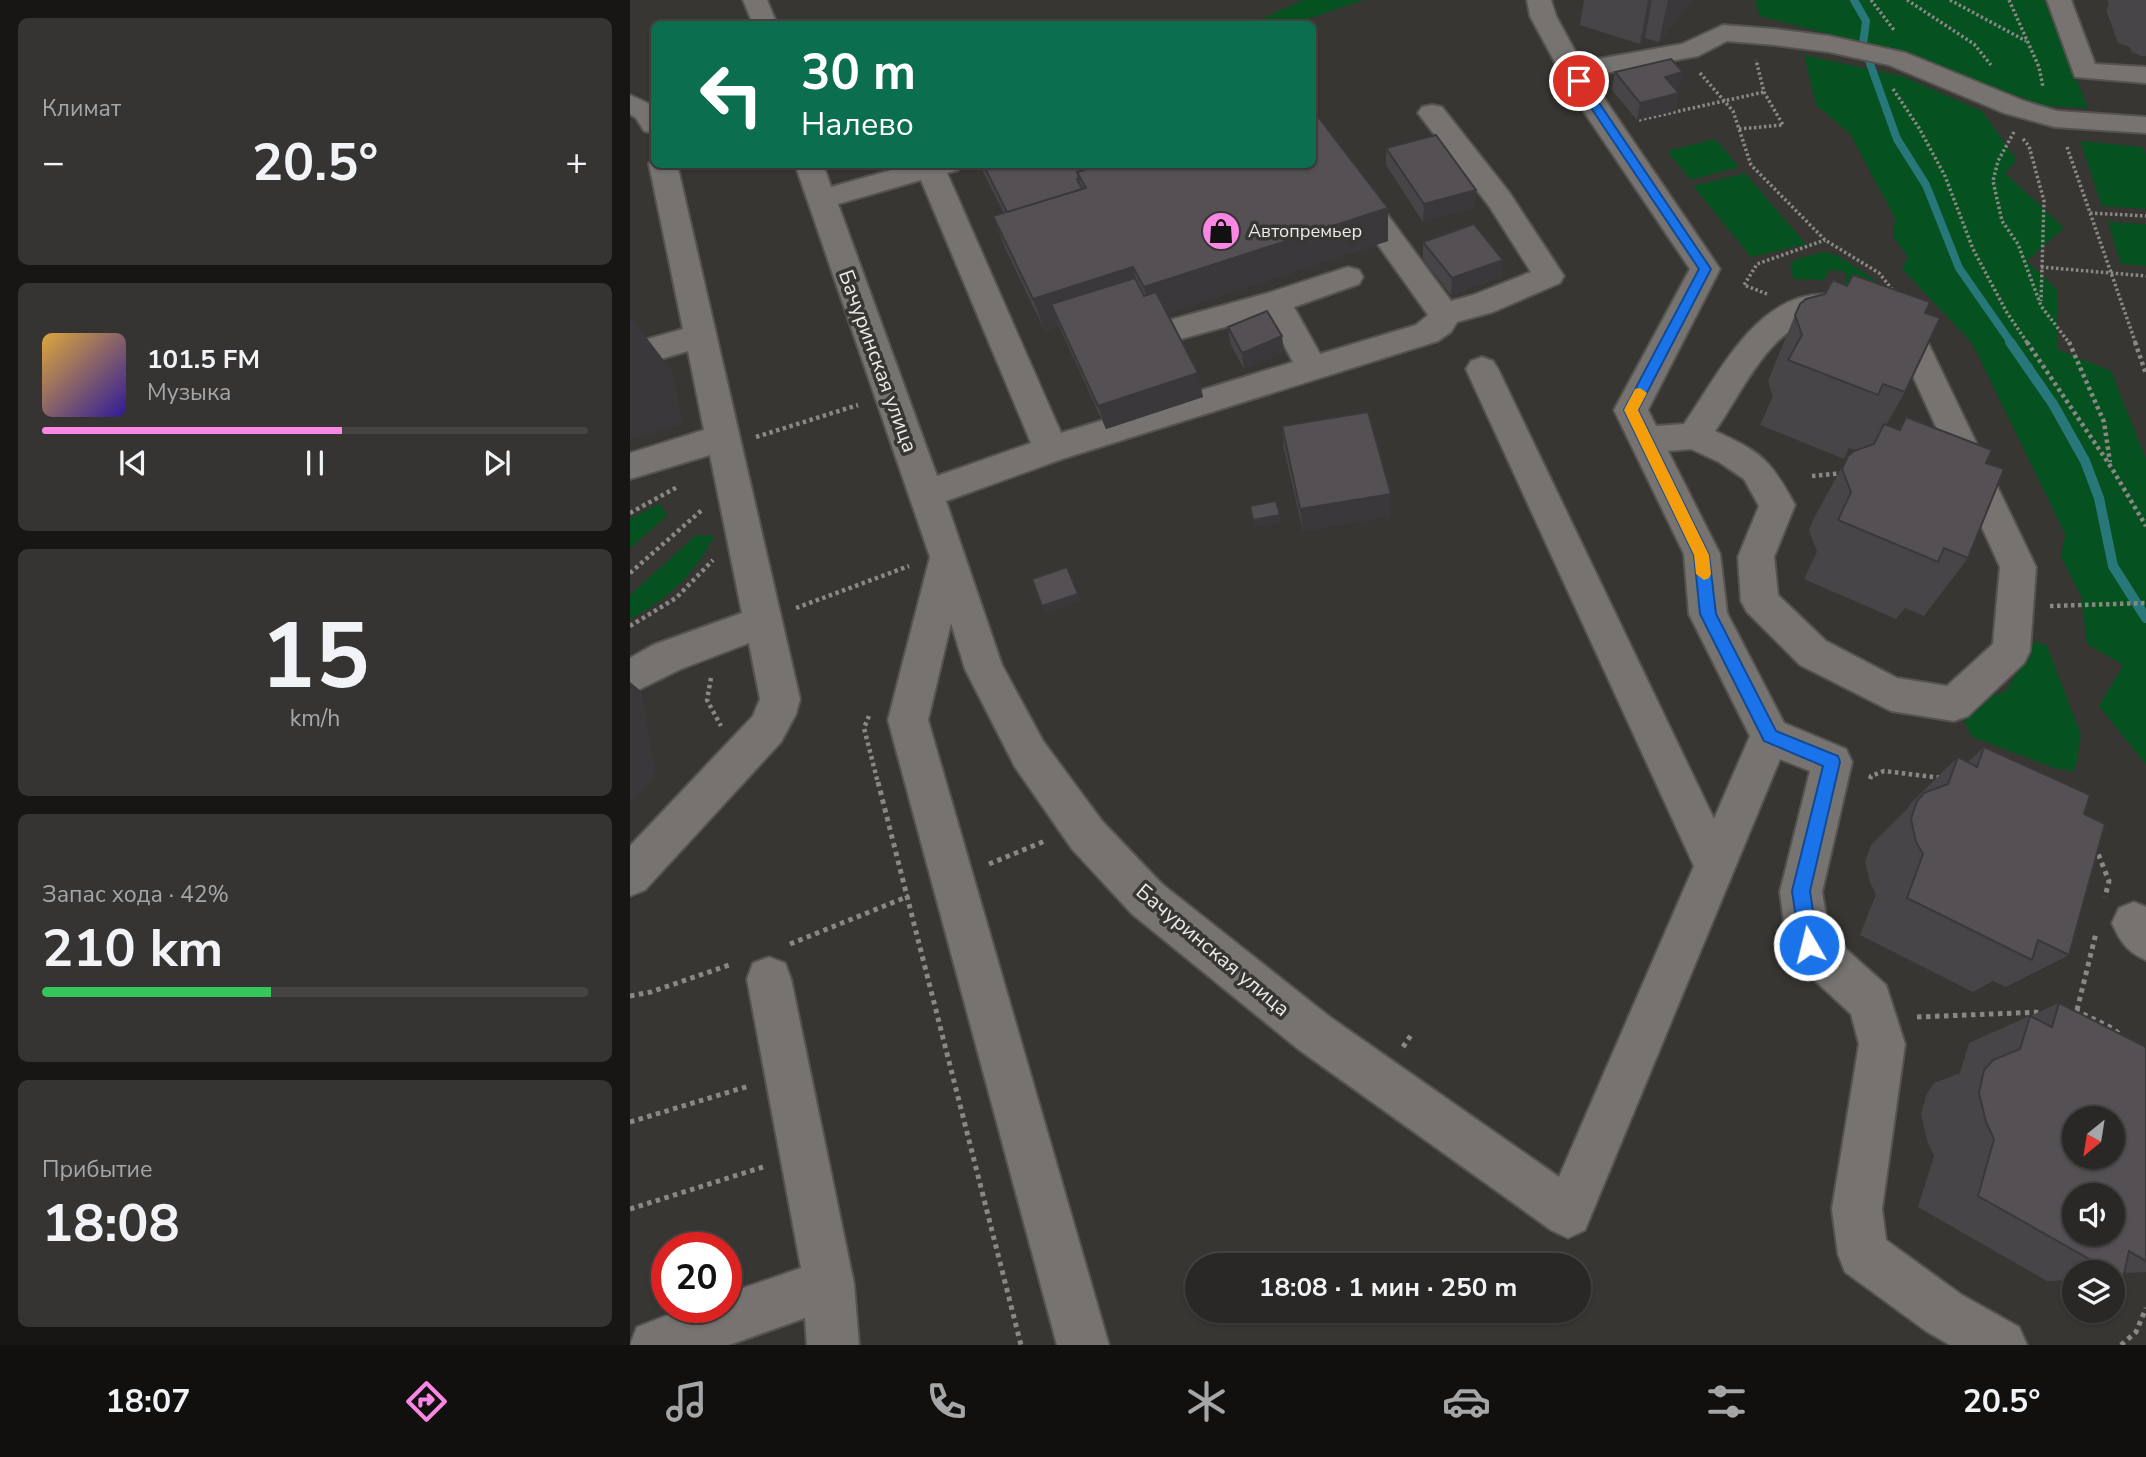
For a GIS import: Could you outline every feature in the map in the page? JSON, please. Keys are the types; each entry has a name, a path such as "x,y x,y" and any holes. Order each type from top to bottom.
{"street":[{"path":"755,0 764,21"},
{"path":"1539,0 1543,16 1560,46 1563,58 1705,269 1631,410 1702,555 1708,614 1770,736 1832,762 1801,891 1809,945 1870,1000 1882,1044 1857,1209 1863,1254 1944,1313 2001,1345"},
{"path":"2059,0 2084,71 2146,75"},
{"path":"1573,71 1689,51 1723,22 1897,60 2015,114 2146,125"},
{"path":"630,103 647,113 651,120"},
{"path":"1432,113 1499,199 1549,276 1482,304 1444,314"},
{"path":"1316,138 1444,314"},
{"path":"630,876 773,720 780,699 748,626 735,497 664,168"},
{"name":"Бачуринская улица","path":"810,168 926,494 930,561 1029,754 1087,835 1147,899 1314,1034 1568,1213 1715,866"},
{"path":"820,199 886,182 924,168"},
{"path":"931,168 1051,449"},
{"path":"1181,328 1276,302 1348,277"},
{"path":"1276,302 1312,368"},
{"path":"1646,440 1694,436 1731,453 1756,470 1777,505 1756,556 1760,601 1814,653 1891,694 1954,704 2011,651 2018,567 1909,334 1860,312 1824,304 1799,309 1774,326 1744,359 1713,411 1694,436"},
{"path":"926,494 1051,449 1427,333 1440,324 1444,314"},
{"path":"630,356 700,336"},
{"path":"1482,369 1715,866"},
{"path":"630,466 723,443"},
{"path":"930,561 908,720 1083,1345"},
{"path":"630,677 667,657 748,626"},
{"path":"1715,866 1770,736"},
{"path":"754,970 786,1074 829,1284 833,1345"},
{"path":"655,1345 829,1284"}],"path":[{"path":"1871,0 1895,32 1897,60 1890,84 1919,128 1945,176 1973,249 2006,311 2111,467 2146,526"},
{"path":"1907,0 1974,44 1998,74 2021,135 2029,146 2044,201 2041,306"},
{"path":"1950,0 2027,41"},
{"path":"2009,0 2055,119"},
{"path":"1689,51 1691,64 1733,111 1751,165 1825,240 1879,272 1893,286 1909,334"},
{"path":"1739,129 1783,125 1764,92 1755,55"},
{"path":"1607,126 1696,109 1764,92"},
{"path":"2015,114 1993,181 2002,221 2018,244 2041,306 2068,340 2104,422 2111,467"},
{"path":"2066,144 2146,374"},
{"path":"2090,213 2146,216"},
{"path":"2042,267 2146,276"},
{"path":"723,443 860,404"},
{"path":"1801,472 1812,476 1850,472"},
{"path":"1807,488 1812,476"},
{"path":"630,573 735,497"},
{"path":"630,626 660,611 696,579 728,537 735,497"},
{"path":"721,732 718,716 706,702 706,691 748,626 930,561"},
{"path":"2039,606 2146,603"},
{"path":"1867,788 1871,776 1884,771 1948,779"},
{"path":"2077,1010 2120,922 2109,881 2091,832"},
{"path":"907,897 1021,1345"},
{"path":"630,996 754,970"},
{"path":"2064,1011 2077,1010 2112,1028 2130,1042"},
{"path":"1919,1026 1917,1014 2050,1011"},
{"path":"630,1122 786,1074"},
{"path":"630,1209 802,1154"},
{"path":"2121,1345 2136,1332 2146,1308"}],"green space":[{"path":"1303,0 1363,0 1302,21 1257,21"},
{"path":"1755,0 2044,0 2088,108 2046,106 1900,53 1760,16"},
{"path":"1804,55 1902,76 1982,111 2017,160 2005,173 2064,228 2027,261 2057,289 2057,349 2111,371 2146,459 2146,765 2099,706 2123,665 2087,644 2081,596 2061,557 2065,534 1972,343 1902,269 1908,257 1893,236 1895,218 1850,134 1816,105"},
{"path":"1715,139 1739,167 1691,180 1667,151"},
{"path":"2080,141 2143,147 2146,155 2146,209 2102,206"},
{"path":"1745,173 1806,244 1751,257 1693,186"},
{"path":"2108,222 2146,224 2146,266 2121,264"},
{"path":"1824,252 1837,255 1878,282 1882,289 1844,286 1847,275 1843,271 1829,270 1824,280 1793,279 1790,264 1796,259"},
{"path":"660,503 667,516 630,548 630,519"},
{"path":"696,535 714,536 689,574 668,594 630,619 630,595"},
{"path":"2035,641 2047,646 2081,735 2075,771 2057,769 1972,737 1964,721 1975,702 2006,691"}],"building":[{"path":"1671,59 1683,72 1665,77 1679,93 1640,103 1615,72"},
{"name":"Автопремьер","path":"1316,114 1388,208 1144,287 1133,267 1033,299 993,216 1086,188 1077,172 1090,168 1316,168"},
{"path":"1436,135 1476,190 1424,204 1386,148"},
{"path":"985,168 1090,168 1077,172 1082,189 1007,212"},
{"path":"1474,224 1503,260 1452,278 1423,242"},
{"path":"1853,275 1930,302 1925,313 1940,318 1905,392 1883,384 1878,395 1788,360 1802,335 1795,315 1800,304 1806,299 1825,294 1833,280 1847,286"},
{"path":"1135,278 1144,296 1156,292 1198,373 1098,406 1051,304"},
{"path":"1267,311 1282,336 1242,353 1228,327"},
{"path":"1368,412 1391,494 1300,509 1282,426"},
{"path":"1906,417 1992,450 1986,463 2004,469 1968,558 1944,548 1938,562 1838,520 1851,492 1842,469 1848,456 1874,444 1884,424 1900,430"},
{"path":"1276,501 1280,515 1253,520 1250,506"},
{"path":"1067,567 1078,594 1042,606 1032,579"},
{"path":"1984,747 2090,795 2084,814 2105,824 2069,955 2038,940 2032,960 1907,898 1923,854 1916,842 1911,819 1917,801 1924,793 1948,784 1958,757 1977,767"},
{"path":"2059,1003 2146,1047 2146,1261 2129,1251 2125,1269 2125,1260 2091,1260 2066,1246 2125,1246 2125,1183 2062,1183 2062,1244 1978,1196 1994,1139 1986,1122 1979,1093 1984,1070 1993,1060 2020,1049 2030,1016 2052,1027"}],"waterway":[{"path":"1854,0 1866,21 1863,44 1897,139 1926,185 1959,268 2012,344"},
{"path":"2010,342 2053,404 2085,461 2099,498 2113,566 2146,618"}],"slow traffic":[{"path":"1640,393 1631,410 1702,555 1704,574"}],"place":[{"name":"Автопремьер","path":"1221,231"}],"route":[{"path":"1579,81 1585,94 1705,269 1631,410 1702,555 1708,614 1770,736 1832,762 1801,891 1809,945"}]}
